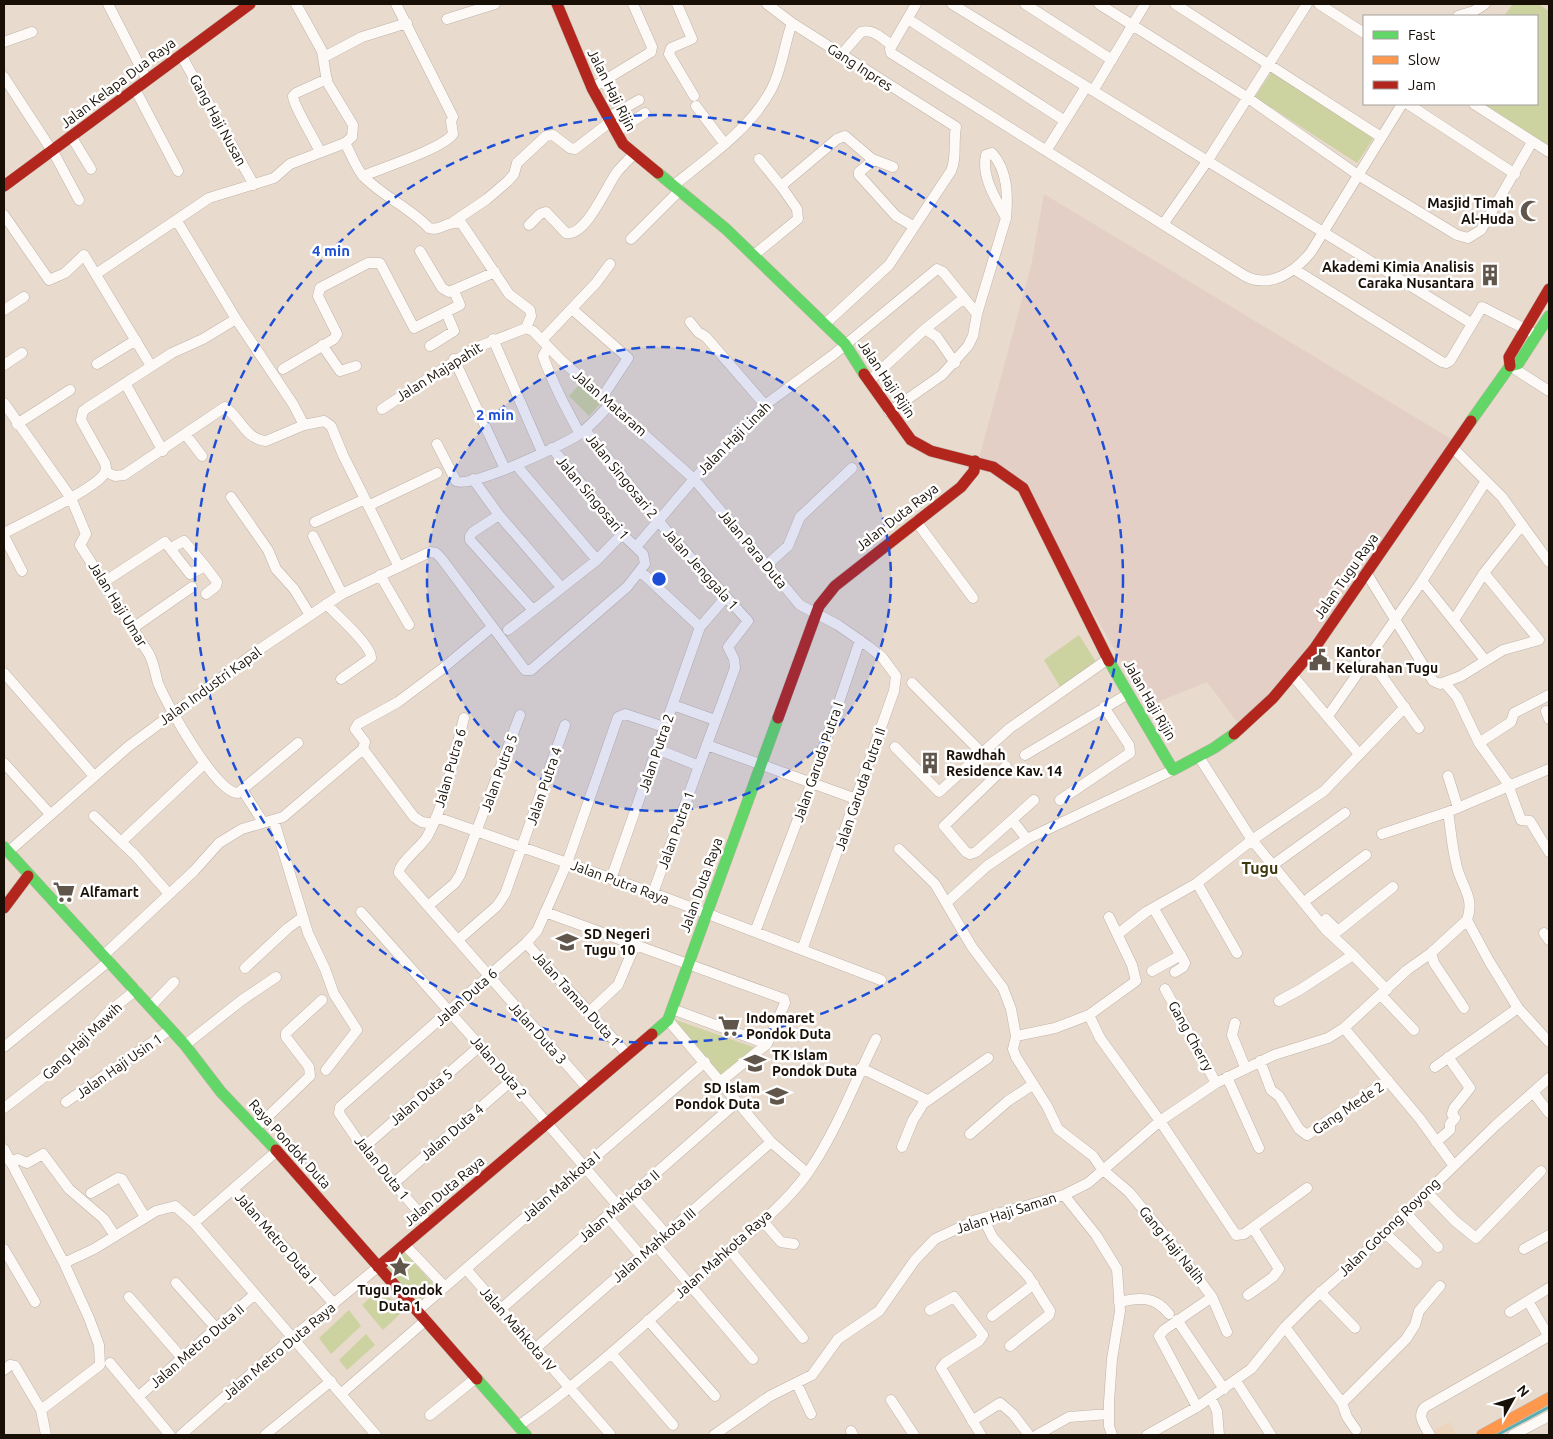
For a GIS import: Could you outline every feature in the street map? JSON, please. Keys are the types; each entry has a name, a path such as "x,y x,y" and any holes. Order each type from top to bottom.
{"street":[{"path":"108,4 147,80"},
{"name":"Jalan Kelapa Dua Raya","path":"4,186 250,4"},
{"path":"96,274 213,196 274,178 290,164 345,143 352,137 352,125 327,79 324,57 296,4"},
{"path":"363,176 430,149 446,141 453,134 451,121 453,117 396,4"},
{"path":"447,19 495,4"},
{"name":"Jalan Haji Rijin","path":"557,4 592,88 611,124 634,154 677,187 754,255 845,344 911,440 931,452 975,461 1004,473 1023,488 1108,659 1173,770"},
{"path":"592,88 651,52 652,48 633,4"},
{"path":"677,4 692,38 670,48 669,54 695,101 724,143"},
{"name":"Gang Inpres","path":"767,4 792,23 956,128 953,145 954,165 913,226"},
{"path":"916,4 892,45 891,53 1252,280 1268,281 1294,269 1311,252 1401,105"},
{"path":"952,4 1208,160 1471,324"},
{"path":"1024,4 1112,60"},
{"path":"1099,4 1248,98 1358,176 1457,234 1468,238 1481,230 1532,142"},
{"path":"1046,151 1065,121 1112,60 1145,4"},
{"path":"1175,4 1381,137"},
{"path":"1164,223 1208,160 1307,4"},
{"path":"1319,4 1363,32"},
{"path":"1460,15 1474,11 1485,4"},
{"path":"908,18 1065,121"},
{"path":"324,57 362,37 407,23"},
{"path":"631,238 677,187 754,113 772,90 792,23"},
{"path":"841,55 861,32 865,31 873,32 892,45"},
{"path":"4,42 32,32"},
{"name":"Gang Haji Nusan","path":"181,55 254,185"},
{"path":"4,76 52,151 80,200"},
{"path":"320,152 309,127 297,110 293,96 327,79"},
{"path":"135,89 178,171"},
{"path":"345,143 363,176 398,205 416,214 432,229 453,222 487,199 508,181 514,174 517,163 546,136 552,135 570,148 575,149 611,124 639,100"},
{"path":"1410,105 1515,174"},
{"path":"1476,105 1549,152"},
{"path":"611,124 645,113"},
{"path":"71,136 91,169"},
{"path":"781,186 841,136 849,138 874,160 893,167"},
{"path":"530,225 540,214 546,212 566,233 575,231 594,211 618,171 634,154"},
{"path":"890,412 921,391 955,363 973,336 977,314 1006,218 1007,193 999,161 992,154 986,155 985,165 988,182 1006,218"},
{"path":"754,255 798,219 797,209 759,159"},
{"path":"825,324 883,271 913,226 896,216 859,175 859,172 874,160"},
{"path":"4,215 49,280 65,273 84,255 151,366"},
{"path":"177,221 236,319 293,404 304,425"},
{"path":"453,222 458,222 465,228 509,294 530,310 532,316 526,328"},
{"path":"420,251 442,288 449,292 495,272"},
{"path":"283,369 334,339 337,334 318,291 373,262 380,263 383,267 416,332 460,304 454,291"},
{"path":"545,344 610,264"},
{"name":"Jalan Haji Linah","path":"636,547 660,522 694,479 765,404 833,355 937,269 943,272 964,298"},
{"path":"1294,269 1442,362 1450,361 1479,310 1485,307 1537,336"},
{"name":"Jalan Tugu Raya","path":"1510,366 1508,357 1549,289"},
{"path":"4,310 24,297"},
{"path":"870,380 925,329 964,298 977,314"},
{"path":"572,309 628,358 603,396"},
{"path":"430,346 454,331 446,312"},
{"name":"Jalan Tugu Raya","path":"1173,770 1198,757 1232,735 1293,676 1367,574 1510,366 1518,364 1549,316"},
{"path":"106,472 105,463 82,424 81,416 87,408 151,366 236,319"},
{"path":"690,322 765,404"},
{"name":"Jalan Majapahit","path":"382,409 454,360 493,339 526,328"},
{"name":"Jalan Mataram","path":"526,328 612,403 694,479"},
{"path":"925,329 937,337 955,363"},
{"path":"493,339 542,452"},
{"path":"97,364 136,340"},
{"name":"Jalan Singosari 2","path":"545,344 543,356 557,392 582,432 660,522"},
{"path":"322,345 340,371 356,366"},
{"path":"4,365 22,353"},
{"path":"454,360 505,469"},
{"path":"1510,366 1549,391"},
{"path":"125,383 163,451"},
{"path":"17,424 70,390"},
{"path":"4,403 71,498"},
{"path":"437,444 460,484 516,465 552,448 582,432 612,403"},
{"path":"106,472 115,476 124,475 163,451 225,407 253,437 266,441 304,425 324,421 331,426 343,455 400,567"},
{"path":"186,435 202,456"},
{"name":"Jalan Singosari 1","path":"552,448 622,534 636,547"},
{"path":"1453,448 1502,497 1549,562"},
{"name":"Jalan Duta Raya","path":"378,1267 628,1055 670,1014 815,615 823,600 835,586 966,482 974,471 975,461"},
{"path":"516,465 597,560"},
{"path":"767,565 788,546 800,518 852,468"},
{"path":"22,571 4,535 71,498 106,472"},
{"path":"315,522 437,474"},
{"path":"473,479 499,515 561,587"},
{"name":"Jalan Para Duta","path":"694,479 796,601 815,615"},
{"path":"1328,716 1422,582 1486,481"},
{"path":"231,496 268,550 276,568 294,589 310,615"},
{"name":"Jalan Haji Umar","path":"71,498 86,535 80,545 155,664 158,683 204,764 229,791 234,794 243,791"},
{"path":"499,515 473,532 470,540 533,610"},
{"path":"916,521 974,598"},
{"name":"Jalan Jenggala 1","path":"660,522 748,622 728,647 735,664"},
{"path":"1454,620 1484,573 1522,525"},
{"path":"508,630 597,560 622,534"},
{"path":"314,536 342,594"},
{"path":"171,548 184,541 205,566 217,584 206,594"},
{"path":"104,582 162,542 167,542 190,574 205,566"},
{"path":"492,627 528,671 641,572 645,559 636,547"},
{"name":"Jalan Industri Kapal","path":"6,850 174,712 326,604 380,575 433,551 441,558 492,627"},
{"path":"641,572 700,627"},
{"path":"1443,684 1461,676 1485,660 1514,645 1539,640 1484,573"},
{"path":"1367,574 1433,680 1443,684 1456,697 1480,743 1508,786 1521,820 1530,821 1549,852"},
{"path":"380,575 409,625"},
{"path":"1422,582 1485,660"},
{"path":"133,628 192,587"},
{"name":"Jalan Putra 2","path":"611,879 700,627 726,597"},
{"path":"326,604 366,645 371,654 371,658 340,679"},
{"path":"815,615 838,626 860,640"},
{"name":"Jalan Putra Raya","path":"492,627 436,674 398,702 356,726 355,730 365,742 362,749 414,817 422,822 434,821 477,830 653,893 881,980"},
{"name":"Jalan Garuda Putra I","path":"755,932 812,782 860,640"},
{"name":"Jalan Garuda Putra II","path":"802,950 896,683 893,671 882,656 860,640"},
{"path":"1369,658 1419,728"},
{"path":"895,748 939,792 1010,728 1108,659"},
{"name":"Jalan Putra 1","path":"653,893 735,664"},
{"path":"4,673 94,776"},
{"path":"1293,676 1359,754"},
{"path":"912,683 982,753"},
{"path":"1025,755 1128,694"},
{"path":"1480,743 1511,722 1514,713 1549,695"},
{"path":"673,705 715,720"},
{"path":"1060,800 1130,753 1129,745 1104,707"},
{"path":"1118,934 1197,883 1252,840 1324,792 1404,707"},
{"name":"Jalan Duta 6","path":"339,1110 342,1103 450,1012 526,943 537,930 567,863 618,717 625,714 664,727"},
{"name":"Jalan Putra 5","path":"428,906 457,880 520,715"},
{"name":"Jalan Putra 6","path":"428,906 398,870 422,845 434,821 464,718"},
{"name":"Jalan Putra 4","path":"458,940 502,901 523,848 565,725"},
{"path":"263,822 243,791 298,743"},
{"path":"707,745 856,799"},
{"path":"4,1046 107,958 219,842 242,830 263,822 274,821 283,816 362,749"},
{"path":"657,749 699,766"},
{"path":"1198,757 1252,840 1326,930 1353,955 1414,1030"},
{"path":"4,763 50,814"},
{"path":"121,842 204,764"},
{"path":"1006,766 944,826 966,852 970,854 976,852 1034,800"},
{"path":"1382,834 1450,811 1549,769"},
{"path":"946,903 987,866 1027,839 1173,770"},
{"path":"1448,776 1456,866 1469,897 1471,908 1467,920 1488,961 1518,1008 1549,1042"},
{"path":"1277,862 1345,813"},
{"path":"94,816 135,855 169,894"},
{"path":"1012,820 1027,839"},
{"path":"274,821 303,917 334,994 358,1030 326,1070"},
{"path":"1252,840 1261,845 1338,931 1393,887"},
{"name":"Gang Haji Nalih","path":"899,849 935,884 972,948 1003,988 1012,1010 1016,1036 1013,1049 1032,1085 1063,1134 1093,1156 1102,1169 1129,1192 1180,1254 1212,1297 1227,1332"},
{"path":"4,908 28,876 6,850"},
{"path":"1309,898 1366,855"},
{"name":"Raya Pondok Duta","path":"28,876 172,1029 221,1092 256,1128 523,1432"},
{"path":"1197,883 1237,953"},
{"name":"Jalan Duta 3","path":"428,906 488,977 588,1089"},
{"path":"1154,909 1185,964 1175,972"},
{"name":"Jalan Duta 2","path":"361,912 511,1081 618,1206"},
{"path":"545,912 784,999 785,1002 767,1044 720,1082"},
{"path":"245,968 288,928 303,917"},
{"path":"1016,1036 1055,1028 1090,1015 1136,982 1132,965 1109,917"},
{"name":"Jalan Haji Saman","path":"715,1435 765,1399 797,1384 816,1371 844,1334 878,1311 915,1260 930,1243 941,1235 983,1218 1064,1195 1088,1184 1102,1169 1160,1121 1227,1076 1260,1061 1328,1038 1344,1028 1407,970 1431,953 1467,920"},
{"name":"Jalan Taman Duta 1","path":"526,943 628,1055"},
{"path":"588,1013 618,985 635,945"},
{"path":"1431,953 1434,963 1464,1008"},
{"path":"1152,971 1181,955"},
{"path":"1279,1001 1302,990 1353,955"},
{"path":"186,1045 242,1000 276,977"},
{"path":"151,1006 174,982"},
{"name":"Gang Cherry","path":"1165,989 1216,1083"},
{"name":"Gang Haji Mawih","path":"4,1108 70,1056 105,1015 136,990"},
{"path":"256,1128 310,1076 309,1067 286,1037 286,1033 322,1000"},
{"path":"1435,1067 1518,1008"},
{"path":"670,1014 767,1044"},
{"path":"670,1014 720,1082 771,1142 807,1173"},
{"path":"1090,1015 1100,1038 1160,1121 1236,1235 1244,1234 1307,1188"},
{"path":"1235,1023 1232,1035 1246,1067"},
{"path":"1344,1028 1368,1060 1388,1080 1454,1166"},
{"name":"Jalan Haji Usin 1","path":"66,1102 172,1029"},
{"name":"Jalan Mahkota Raya","path":"523,1432 570,1388 762,1220 798,1185 832,1129 876,1039"},
{"name":"Jalan Duta 5","path":"363,1148 480,1046"},
{"path":"1436,1142 1450,1130 1450,1124 1455,1118 1452,1114 1454,1108 1470,1088 1448,1057"},
{"path":"902,1147 917,1112 927,1100 988,1058"},
{"name":"Gang Mede 2","path":"1260,1061 1271,1090 1279,1096 1299,1129 1307,1135 1388,1080"},
{"name":"Jalan Mahkota I","path":"417,1311 705,1062"},
{"path":"861,1068 927,1100"},
{"path":"1227,1076 1259,1148"},
{"name":"Jalan Gotong Royong","path":"1147,1435 1198,1407 1236,1382 1251,1368 1285,1327 1320,1292 1549,1078"},
{"name":"Jalan Duta 4","path":"393,1184 511,1081"},
{"path":"970,1134 1008,1101 1032,1085"},
{"path":"1533,1092 1549,1113"},
{"name":"Jalan Mahkota II","path":"501,1309 737,1102"},
{"name":"Jalan Duta 1","path":"339,1110 363,1148 429,1224"},
{"name":"Jalan Mahkota III","path":"536,1348 771,1142"},
{"path":"4,1149 9,1166 64,1263 99,1346 100,1365 41,1410"},
{"path":"233,1189 276,1151"},
{"path":"9,1166 18,1159 27,1163 44,1154 70,1189 104,1219 115,1236"},
{"path":"1426,1191 1455,1221 1476,1238 1541,1171"},
{"path":"91,1193 118,1178 122,1179 141,1220"},
{"name":"Jalan Metro Duta I","path":"194,1223 233,1189 334,1304"},
{"path":"632,1195 666,1234"},
{"path":"1064,1195 1096,1235 1115,1264 1118,1276 1119,1319 1112,1359 1109,1414 1112,1435"},
{"path":"64,1263 141,1220 172,1206 179,1209 194,1223 342,1393 375,1435"},
{"path":"1405,1212 1438,1247"},
{"path":"607,1216 641,1256"},
{"path":"983,1218 993,1238 1034,1284 1049,1306 1049,1316 1010,1346"},
{"path":"762,1220 781,1242 794,1244"},
{"path":"1248,1295 1273,1277 1279,1269 1253,1228"},
{"path":"1385,1232 1417,1263"},
{"path":"1524,1249 1549,1235"},
{"path":"404,1244 445,1287"},
{"path":"654,1244 753,1359"},
{"path":"4,1249 35,1302"},
{"path":"729,1249 803,1338"},
{"name":"Jalan Metro Duta Raya","path":"181,1435 293,1337 378,1267"},
{"name":"Jalan Mahkota IV","path":"466,1269 610,1434"},
{"path":"176,1283 216,1328"},
{"path":"992,1316 1034,1284"},
{"path":"1342,1403 1406,1339 1415,1325 1419,1311 1440,1286"},
{"path":"1510,1312 1549,1288"},
{"path":"1320,1292 1356,1328"},
{"name":"Jalan Metro Duta II","path":"138,1397 255,1294"},
{"path":"129,1296 182,1358"},
{"path":"1198,1407 1159,1336 1173,1317 1212,1297"},
{"path":"930,1310 951,1298 957,1298 983,1335 979,1341 945,1363 941,1368 981,1435"},
{"path":"1119,1302 1146,1298 1159,1304 1173,1317 1224,1389"},
{"path":"1430,1435 1421,1417 1421,1411 1425,1407 1549,1337 1528,1301"},
{"path":"342,1393 426,1320"},
{"path":"648,1320 715,1396"},
{"path":"1285,1327 1342,1403 1347,1418 1356,1430"},
{"path":"611,1353 673,1424"},
{"path":"110,1364 170,1435"},
{"path":"4,1370 10,1365 16,1366 41,1410 46,1435"},
{"path":"430,1415 476,1378"},
{"path":"265,1435 331,1381"},
{"path":"1236,1382 1271,1435"},
{"path":"797,1384 812,1414"},
{"path":"1211,1398 1217,1411 1219,1435"},
{"path":"1482,1435 1549,1398"},
{"path":"891,1400 914,1435"},
{"path":"972,1421 1000,1403 1013,1414 1029,1435"},
{"path":"1037,1435 1069,1417 1109,1414"},
{"path":"1513,1435 1549,1416"}],"shaded area":[{"path":"1044,194 1453,440 1339,611 1241,727 1207,682 1148,706 1023,493 978,462 1031,266"},
{"path":"1450,1422 1456,1435 1435,1435 1433,1431"}],"green space":[{"path":"1513,4 1538,4 1549,11 1549,148 1534,140 1485,105 1538,105 1538,15 1505,15"},
{"path":"1272,71 1374,137 1357,163 1255,97"},
{"path":"579,385 600,404 589,416 569,396"},
{"path":"1079,635 1101,670 1065,695 1044,660"},
{"path":"673,1019 756,1048 718,1079"},
{"path":"403,1251 436,1287 416,1302 384,1267"},
{"path":"381,1288 402,1312 383,1330 362,1305"},
{"path":"349,1310 361,1326 331,1354 319,1338"},
{"path":"366,1334 375,1345 347,1370 339,1360"}],"waterway":[{"path":"1497,1435 1549,1407"}],"traffic: fast":[{"path":"658,173 726,229 845,344 864,374"},
{"path":"1471,421 1510,366 1518,364 1549,316"},
{"path":"1109,661 1173,770 1214,748 1234,734"},
{"path":"652,1034 668,1020 778,718"},
{"path":"4,847 185,1045 221,1092 276,1150"},
{"path":"477,1379 526,1435"}],"traffic: slow":[{"path":"1482,1435 1549,1398"}],"traffic: jam":[{"path":"4,186 250,4"},
{"path":"557,4 592,88 623,144 658,173"},
{"path":"1510,366 1509,357 1549,289"},
{"path":"864,374 911,440 931,451 993,467 1023,488 1109,661"},
{"path":"1234,734 1273,698 1314,649 1471,421"},
{"path":"778,718 819,606 835,586 961,487 974,471 975,461"},
{"path":"4,908 28,876"},
{"path":"378,1267 652,1034"},
{"path":"276,1150 477,1379"}],"place":[{"name":"Masjid Timah Al-Huda","path":"1531,211"},
{"name":"Akademi Kimia Analisis Caraka Nusantara","path":"1490,275"},
{"name":"Kantor Kelurahan Tugu","path":"1320,660"},
{"name":"Rawdhah Residence Kav. 14","path":"930,763"},
{"name":"Alfamart","path":"64,892"},
{"name":"SD Negeri Tugu 10","path":"567,942"},
{"name":"Indomaret Pondok Duta","path":"729,1026"},
{"name":"TK Islam Pondok Duta","path":"755,1063"},
{"name":"SD Islam Pondok Duta","path":"777,1096"},
{"name":"Tugu Pondok Duta 1","path":"400,1267"}],"district":[{"name":"Tugu","path":"1260,868"}]}
